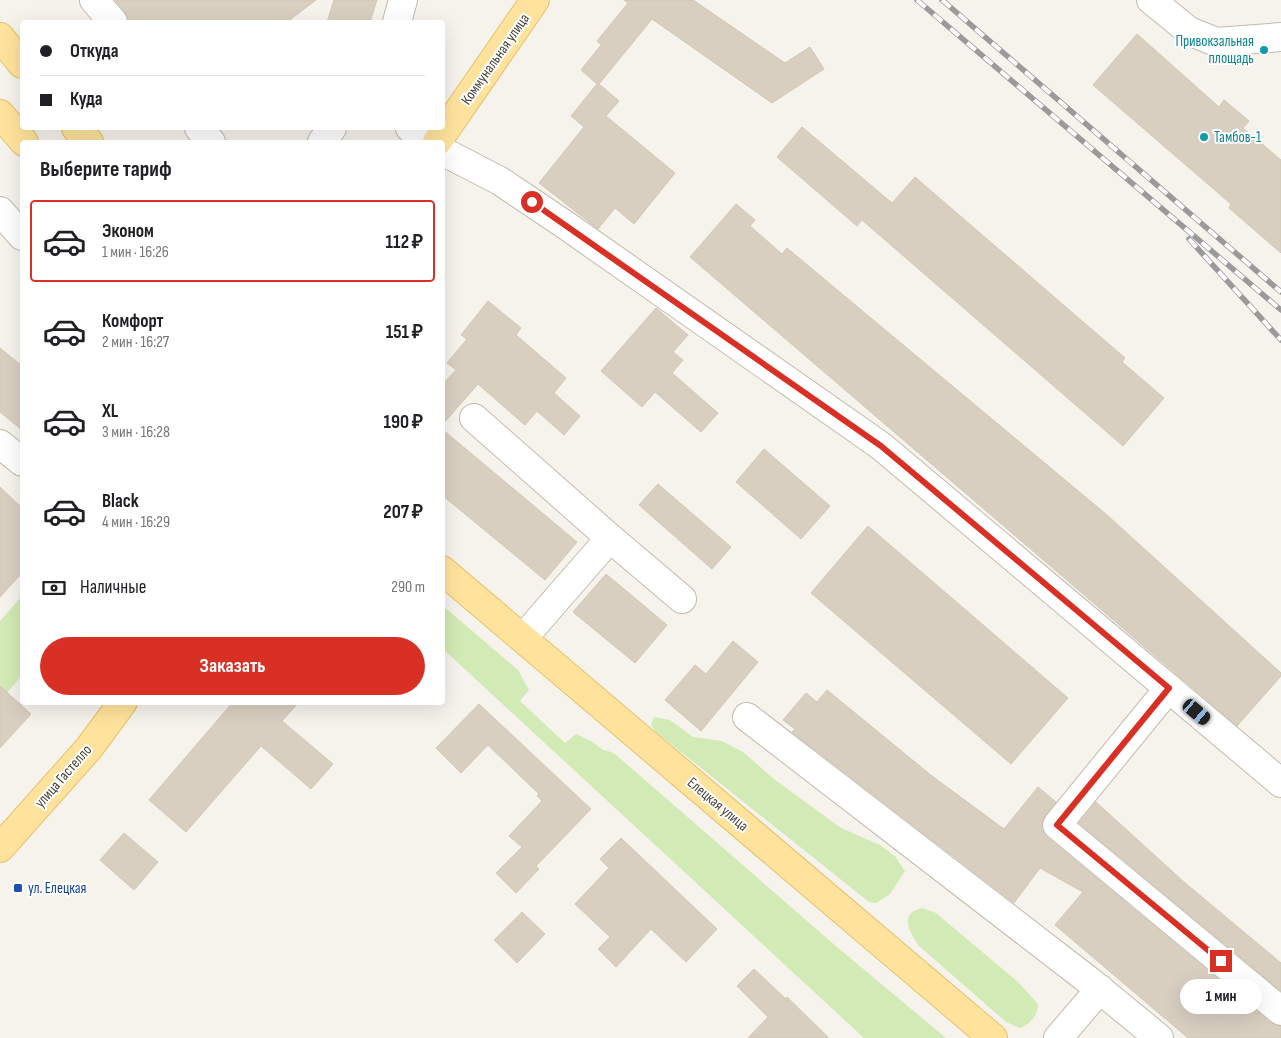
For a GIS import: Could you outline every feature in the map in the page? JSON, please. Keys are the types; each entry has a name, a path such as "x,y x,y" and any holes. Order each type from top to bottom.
{"main road":[{"name":"Коммунальная улица","path":"438,140 535,0"},
{"path":"0,37 20,62"},
{"path":"0,114 22,140"},
{"path":"78,130 87,140"},
{"name":"Елецкая улица","path":"445,573 993,1038"},
{"name":"улица Гастелло","path":"0,848 89,748 120,705"}],"street":[{"path":"94,0 111,20"},
{"path":"398,20 403,0"},
{"path":"1151,0 1189,31 1216,42 1281,37"},
{"path":"201,130 209,140"},
{"path":"413,130 426,140"},
{"path":"445,153 500,181 564,224 881,446 1281,782"},
{"path":"0,211 20,234"},
{"path":"474,418 682,599"},
{"path":"0,444 20,460"},
{"path":"523,638 610,538"},
{"path":"1169,688 1057,825 1281,1011"},
{"path":"747,717 1100,989 1158,1038"},
{"path":"1058,1038 1100,989"}],"green space":[{"path":"20,598 20,677 0,701 0,621"},
{"path":"445,608 518,670 529,690 520,701 565,743 576,734 591,741 603,750 615,754 837,947 946,1038 864,1038 445,651"},
{"path":"654,717 670,720 693,737 722,741 743,752 774,779 841,828 880,845 895,856 905,871 890,894 876,903 869,902 656,732 651,725"},
{"path":"922,908 936,913 1018,982 1038,1004 1037,1012 1030,1022 1020,1028 1006,1022 918,945 909,928 908,918 915,910"}],"building":[{"path":"115,0 316,0 290,20 127,20 125,12"},
{"path":"334,0 377,0 371,20 328,20"},
{"path":"624,0 693,0 785,63 810,47 824,69 772,103 652,19 599,84 619,101 606,116 675,173 634,224 615,208 598,229 539,183 584,127 571,116 597,84 581,70 601,45 597,41 628,3"},
{"name":"Тамбов-1","path":"1137,34 1219,107 1224,100 1249,121 1243,128 1281,160 1281,253 1229,208 1231,204 1093,85"},
{"path":"802,127 892,203 915,177 1125,358 1122,362 1164,398 1123,446 862,220 857,226 777,157"},
{"path":"736,204 755,220 750,226 782,254 787,248 1107,515 1281,673 1281,676 1237,726 690,257"},
{"path":"488,301 521,328 516,335 566,378 554,393 580,416 564,435 537,411 525,425 478,384 445,422 445,382 456,370 447,363 467,339 461,335"},
{"path":"656,308 688,335 673,352 683,360 672,373 718,413 701,432 655,392 642,407 601,371"},
{"path":"0,348 20,364 20,428 0,412"},
{"path":"445,432 577,542 545,580 445,497"},
{"path":"764,449 830,506 801,539 736,482"},
{"path":"658,484 731,547 712,569 639,505"},
{"path":"0,487 20,506 20,575 0,597"},
{"path":"868,526 1068,698 1011,764 811,593"},
{"path":"606,574 667,625 635,663 573,612"},
{"path":"733,641 758,662 701,731 665,700 695,665 706,674"},
{"path":"0,686 31,714 0,748"},
{"path":"827,690 932,776 1004,829 1038,787 1056,802 1045,815 1042,822 1042,830 1047,837 1271,1023 1281,1026 1281,1038 1188,1038 1055,925 1083,892 1040,868 1014,903 792,732 795,729 783,720 806,693 817,702"},
{"path":"479,704 591,809 536,866 539,869 516,893 496,873 522,847 509,836 542,801 537,796 539,794 488,745 461,773 436,748"},
{"path":"230,705 296,705 282,721 333,764 311,789 261,746 186,832 149,800"},
{"path":"1096,802 1184,882 1281,963 1281,991 1079,823"},
{"path":"124,833 158,862 134,890 100,860"},
{"path":"621,838 717,929 686,962 651,929 616,967 598,949 610,937 575,904 609,868 600,859"},
{"path":"522,912 545,934 517,963 494,940"},
{"path":"754,969 786,999 787,997 829,1038 748,1038 768,1017 737,986"}],"railway":[{"path":"917,0 1281,310"},
{"path":"942,0 1281,292"},
{"path":"1189,239 1281,340"}],"place":[{"name":"Привокзальная площадь","path":"1264,50"},
{"name":"Тамбов-1","path":"1204,137"},
{"name":"ул. Елецкая","path":"18,888"}],"route":[{"path":"532,202 881,446 1169,688 1057,825 1221,961"}]}
